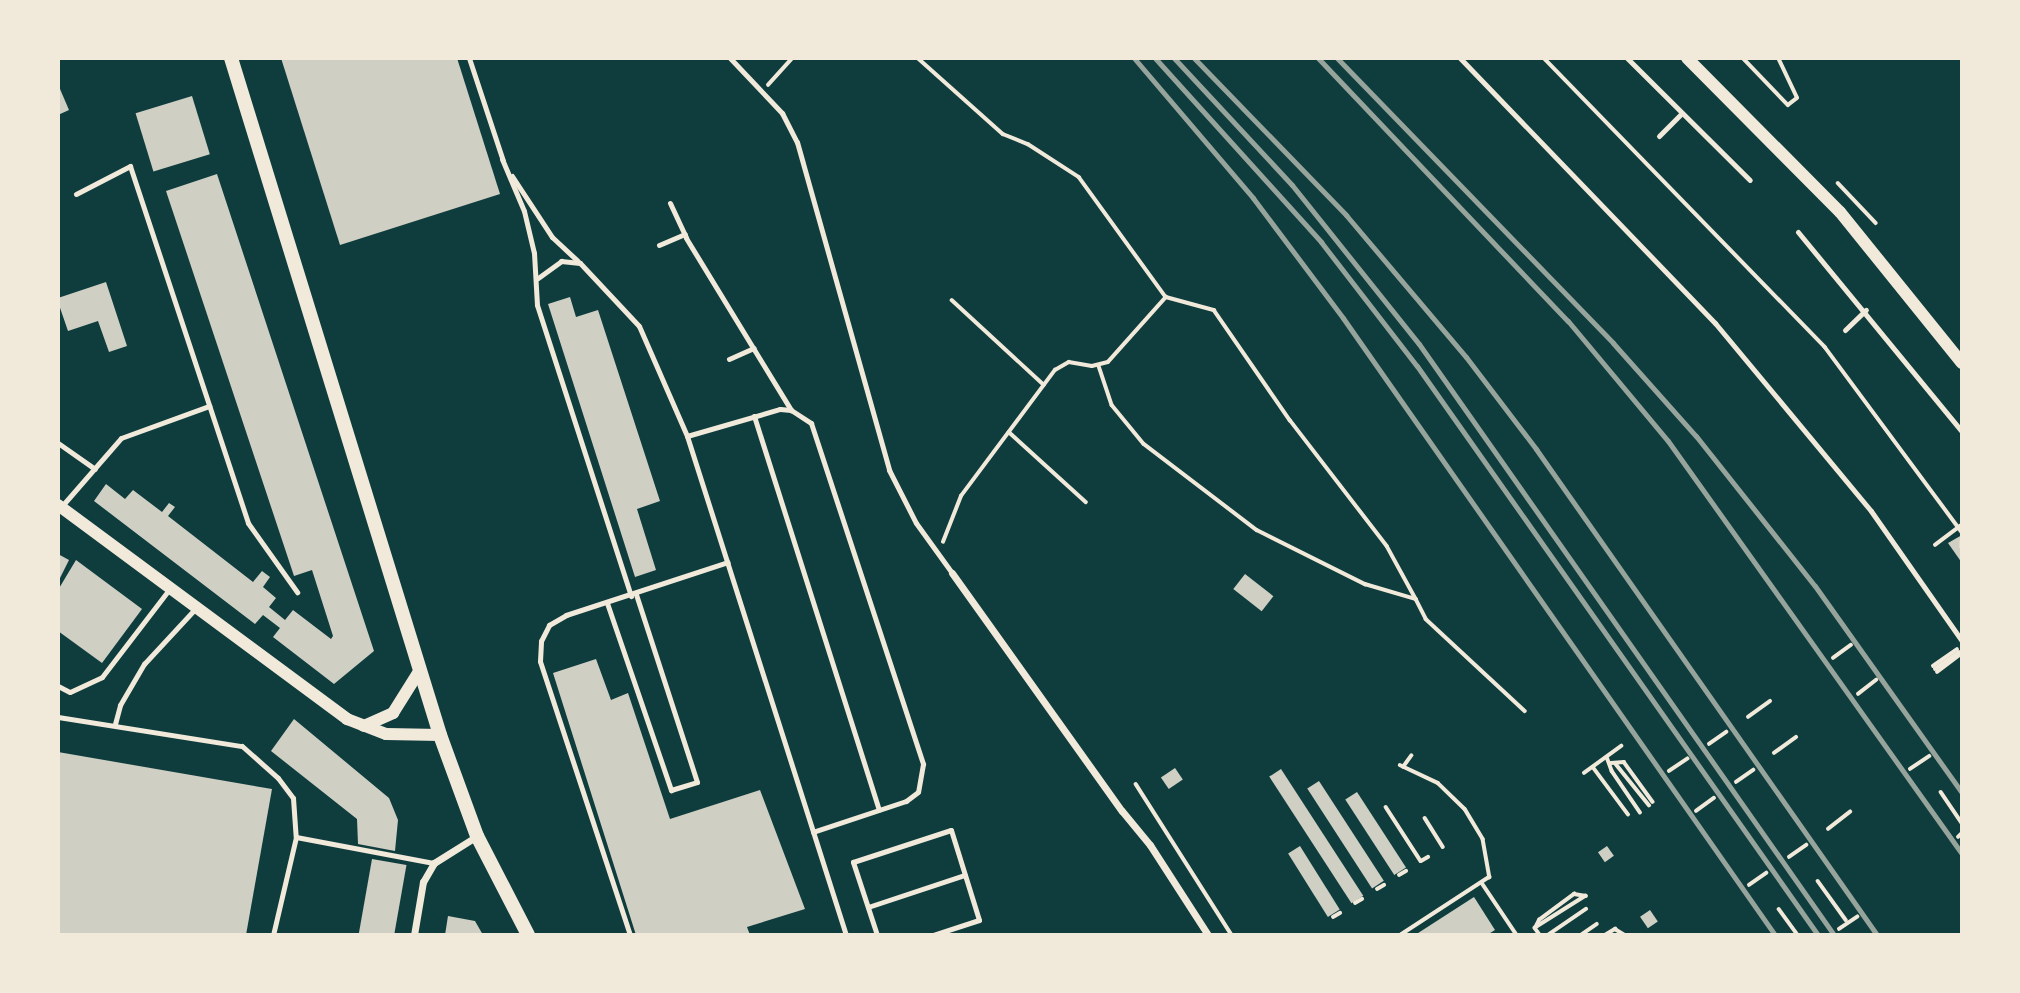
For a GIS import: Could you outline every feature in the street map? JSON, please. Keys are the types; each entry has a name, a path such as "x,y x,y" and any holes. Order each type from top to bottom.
{"main road":[{"path":"232,58 440,735 477,836 528,935"}],"street":[{"path":"1687,58 1840,212 1962,363"},
{"path":"59,506 347,719 363,727 409,737 440,735"},
{"path":"952,573 1150,845 1208,935"},
{"path":"363,727 393,713 420,670"},
{"path":"414,935 423,882 434,863 477,836"}],"lane":[{"path":"469,58 502,159 524,211 538,278 537,305 697,782 671,790 607,603"},
{"path":"730,58 782,113 806,167 889,470 916,523 952,573"},
{"path":"1460,58 1724,334 1871,511 1962,641"},
{"path":"1627,58 1750,180"},
{"path":"1659,136 1681,114"},
{"path":"502,159 552,237 639,326 687,436 846,935"},
{"path":"76,194 130,166 248,523 297,592"},
{"path":"670,203 685,234 791,410 817,432 923,764 918,792 879,810 813,832"},
{"path":"1798,232 1866,310 1962,432"},
{"path":"659,245 685,234"},
{"path":"538,278 561,261 580,263"},
{"path":"1845,330 1866,310"},
{"path":"729,359 754,348"},
{"path":"59,506 121,438 209,406"},
{"path":"687,436 754,416 791,410"},
{"path":"754,416 879,810"},
{"path":"58,443 95,469"},
{"path":"630,935 540,661 541,641 549,625 566,615 634,595 727,562"},
{"path":"58,686 70,692 102,677 171,587"},
{"path":"115,724 120,705 144,664 197,607"},
{"path":"58,717 242,746 293,798 296,837 273,935"},
{"path":"877,935 853,862 951,830 979,920 933,935"},
{"path":"296,837 434,863"},
{"path":"868,907 965,875"}],"path":[{"path":"763,90 792,58"},
{"path":"918,58 1003,134 1028,144 1079,177 1166,297 1214,310 1290,420 1387,546 1426,619 1525,711"},
{"path":"1544,58 1825,347 1961,528 1936,545"},
{"path":"1744,58 1788,105 1797,98 1778,58"},
{"path":"1838,183 1876,223"},
{"path":"942,557 944,536 961,496 1044,385 1063,364 1099,366 1123,349 1166,297"},
{"path":"952,300 1044,385"},
{"path":"1099,366 1112,405 1144,444 1239,519 1333,570 1416,599"},
{"path":"1009,432 1086,502"},
{"path":"1962,541 1962,547"},
{"path":"1833,658 1851,645"},
{"path":"1935,669 1961,650"},
{"path":"1858,694 1877,680"},
{"path":"1748,717 1770,701"},
{"path":"1709,744 1726,732"},
{"path":"1774,753 1796,737"},
{"path":"1584,773 1622,746"},
{"path":"1401,935 1490,877 1486,851 1472,819 1450,792 1402,766 1411,756"},
{"path":"1910,769 1929,756"},
{"path":"1607,757 1612,771 1640,812"},
{"path":"1668,771 1686,759"},
{"path":"1611,762 1621,765 1651,804"},
{"path":"1593,767 1628,814"},
{"path":"1736,782 1753,769"},
{"path":"1136,784 1232,935"},
{"path":"1941,792 1962,823"},
{"path":"1696,811 1714,798"},
{"path":"1386,807 1421,861 1428,857"},
{"path":"1828,829 1850,812"},
{"path":"1425,818 1443,847"},
{"path":"1958,837 1962,833"},
{"path":"1789,857 1806,845"},
{"path":"1399,875 1406,871"},
{"path":"1749,885 1766,873"},
{"path":"1818,881 1846,920"},
{"path":"1482,883 1517,935"},
{"path":"1377,889 1384,885"},
{"path":"1574,894 1586,896 1577,898 1535,928 1539,919 1574,894"},
{"path":"1355,903 1362,899"},
{"path":"1548,935 1586,909"},
{"path":"1779,909 1798,935"},
{"path":"1333,917 1340,913"},
{"path":"1839,929 1846,920 1857,917"},
{"path":"1581,935 1597,924"},
{"path":"1535,928 1540,935"},
{"path":"1605,935 1615,929 1625,935"}],"building":[{"path":"281,58 457,58 500,194 340,245"},
{"path":"60,89 69,110 58,115 58,90"},
{"path":"192,96 210,154 153,172 136,113"},
{"path":"217,174 374,651 334,684 273,637 280,628 263,615 255,624 94,501 106,484 125,499 133,490 162,512 169,503 175,507 168,516 253,582 262,571 270,577 263,587 276,598 269,607 285,620 293,610 331,639 333,636 312,570 294,576 166,191"},
{"path":"106,282 127,346 109,352 98,321 68,331 58,302 58,298"},
{"path":"570,297 576,317 598,310 660,501 637,509 656,570 635,577 548,304"},
{"path":"1962,535 1962,563 1948,543"},
{"path":"58,554 69,560 58,582"},
{"path":"76,560 142,609 102,663 58,631 58,590"},
{"path":"1245,574 1273,596 1262,611 1233,589"},
{"path":"596,659 611,700 628,693 670,819 760,790 805,909 747,927 750,935 636,935 553,673"},
{"path":"294,719 389,798 398,820 395,851 358,844 357,819 271,751"},
{"path":"58,752 272,789 246,935 58,935"},
{"path":"1175,768 1183,780 1169,789 1161,778"},
{"path":"1281,769 1363,896 1351,903 1269,777"},
{"path":"1319,781 1384,881 1372,888 1307,789"},
{"path":"1357,792 1406,867 1394,875 1345,800"},
{"path":"1300,846 1340,910 1328,917 1288,853"},
{"path":"1607,846 1614,856 1605,862 1598,852"},
{"path":"372,859 406,865 394,935 359,935"},
{"path":"1474,897 1495,930 1487,935 1415,935"},
{"path":"1650,910 1658,922 1648,928 1640,917"},
{"path":"448,916 475,921 483,935 445,935"}],"railway":[{"path":"1134,58 1253,198 1343,318 1775,935"},
{"path":"1155,58 1321,242 1417,366 1818,935"},
{"path":"1174,58 1292,185 1419,344 1834,935"},
{"path":"1194,58 1346,215 1466,357 1536,449 1877,935"},
{"path":"1318,58 1568,321 1668,441 1962,854"},
{"path":"1337,58 1613,343 1696,436 1815,586 1962,793"}]}
